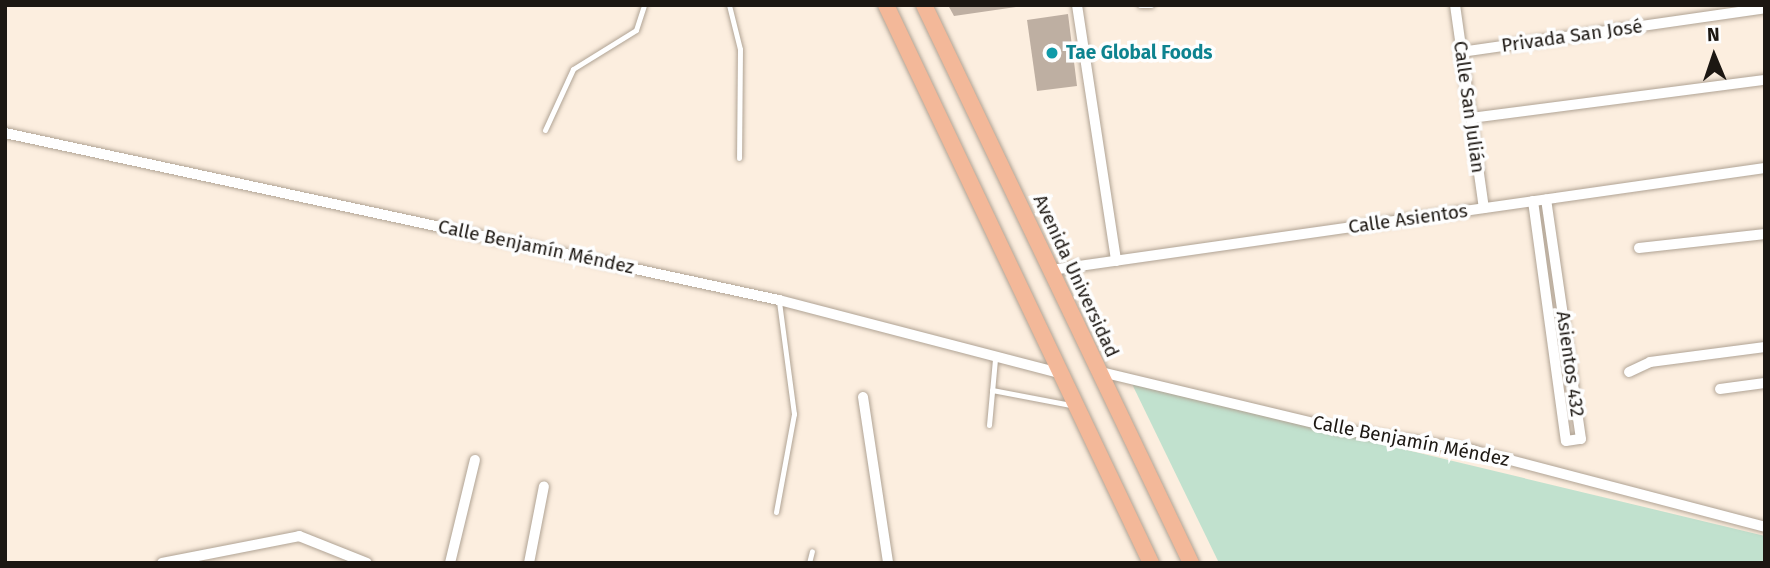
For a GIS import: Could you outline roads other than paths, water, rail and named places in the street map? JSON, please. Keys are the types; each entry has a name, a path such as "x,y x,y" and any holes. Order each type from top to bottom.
{"main road":[{"path":"886,5 1151,563"},
{"name":"Avenida Universidad","path":"924,5 1191,563"}],"street":[{"path":"1077,5 1116,261"},
{"name":"Calle San Julián","path":"1455,5 1484,208"},
{"name":"Privada San José","path":"1461,52 1765,8"},
{"path":"1471,118 1765,80"},
{"name":"Calle Benjamín Méndez","path":"5,133 779,300 995,359 1063,374"},
{"name":"Calle Asientos","path":"1051,270 1765,168"},
{"name":"Asientos 432","path":"1534,201 1566,441 1581,439 1546,200"},
{"path":"1639,248 1765,233"},
{"path":"1539,242 1552,240"},
{"path":"1553,348 1567,345"},
{"path":"1629,372 1650,362 1765,346"},
{"name":"Calle Benjamín Méndez","path":"1097,371 1338,429 1472,450 1765,527"},
{"path":"1720,389 1765,383"},
{"path":"863,397 888,563"},
{"path":"450,563 475,460"},
{"path":"529,563 544,486"},
{"path":"162,563 299,536 367,563"}],"lane":[{"path":"545,131 573,69 636,30 644,5"},
{"path":"729,5 740,50 739,158"},
{"path":"1140,5 1152,5"},
{"path":"776,512 794,414 779,300"},
{"path":"989,425 995,359"},
{"path":"992,390 1078,407"},
{"path":"809,563 812,551"}],"place":[{"name":"Tae Global Foods","path":"1052,53"}]}
